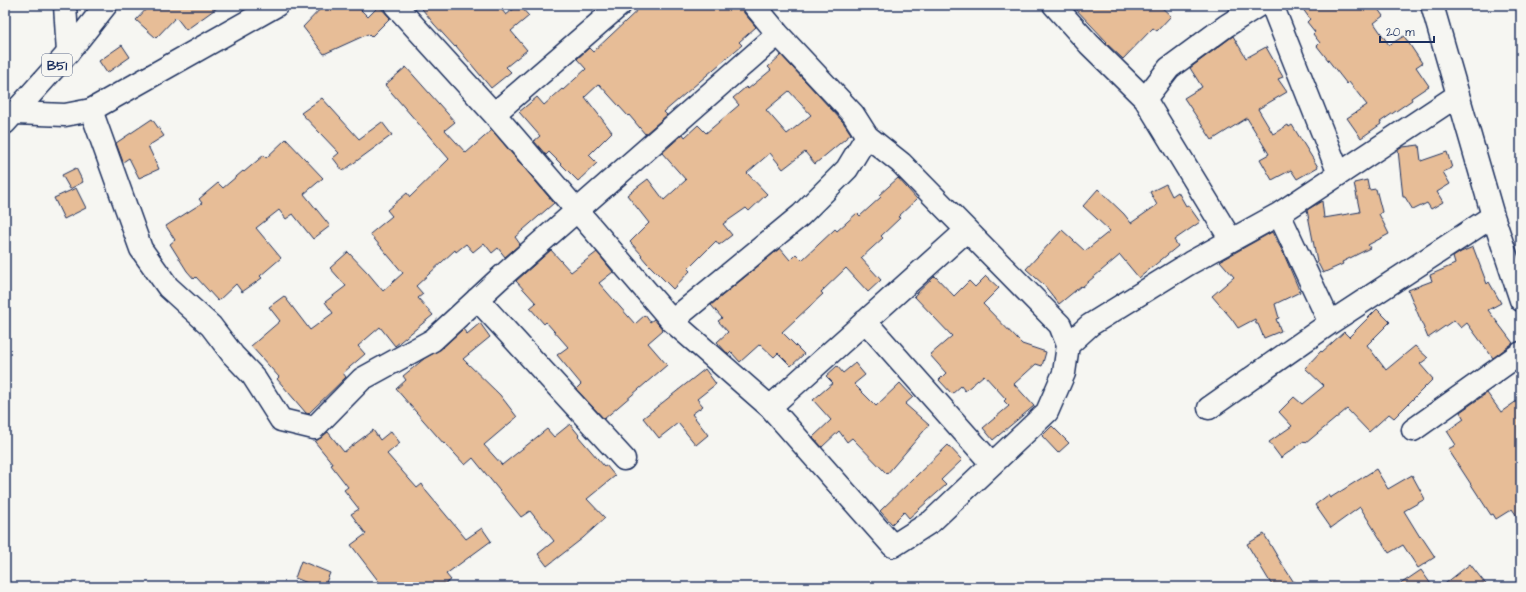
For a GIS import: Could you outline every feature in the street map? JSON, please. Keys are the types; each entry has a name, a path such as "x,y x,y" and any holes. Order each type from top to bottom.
{"main road":[{"path":"65,5 68,53"},
{"name":"B51","path":"10,118 68,53 106,5"},
{"path":"10,118 65,115 91,110 276,5"},
{"path":"395,5 494,114 672,321 770,407 893,546 932,521 1047,412 1064,373 1068,345 1060,325 901,163 867,136 853,114 778,34 754,5"},
{"path":"1054,5 1089,44 1145,99 1231,240"},
{"path":"1145,99 1169,68 1226,26 1258,5"},
{"path":"1272,5 1339,174"},
{"path":"1432,5 1493,216 1521,300"},
{"path":"494,114 607,9"},
{"path":"91,110 141,249 168,287 211,326 233,355 253,376 281,420 314,428 362,379 433,340 477,299 778,34"},
{"path":"1068,345 1090,325 1190,263 1279,214 1458,95"},
{"path":"672,321 801,215 847,169 867,136"},
{"path":"1279,214 1330,323"},
{"path":"1209,408 1330,323 1493,216"},
{"path":"770,407 967,230"},
{"path":"477,299 624,459"},
{"path":"865,321 992,464"},
{"path":"1413,430 1521,353"}],"building":[{"path":"150,5 221,5 186,30 176,17 156,38 136,20"},
{"path":"324,5 356,5 368,17 379,6 390,18 371,37 368,34 324,54 303,27"},
{"path":"419,5 498,5 506,15 519,5 529,16 511,31 527,50 506,67 511,72 491,88"},
{"path":"643,5 742,5 744,13 756,27 739,42 742,45 664,112 667,115 645,134 599,84 585,97 612,132 589,155 597,163 578,181 549,152 546,155 534,141 540,136 519,112 537,97 544,105 562,89 563,90 586,69 577,59 589,48 593,52"},
{"path":"1072,5 1159,5 1171,16 1157,31 1153,28 1123,59 1106,43 1107,42"},
{"path":"1300,5 1375,5 1383,16 1374,23 1389,45 1404,36 1422,63 1416,67 1429,86 1411,98 1412,100 1380,122 1381,124 1361,138 1347,118 1367,105 1349,82 1347,84 1317,46 1320,43 1313,34 1315,32 1307,22 1310,19"},
{"path":"1233,36 1246,58 1266,47 1283,77 1278,79 1287,92 1258,109 1273,134 1288,125 1289,127 1292,125 1318,167 1297,179 1291,170 1272,180 1260,159 1269,154 1247,118 1212,140 1184,98 1202,87 1190,68"},
{"path":"122,45 130,57 107,73 99,61"},
{"path":"781,55 843,122 851,134 815,164 805,152 783,169 770,153 747,173 767,194 749,211 746,208 723,224 732,235 719,245 716,241 688,269 690,271 673,289 647,263 630,242 649,223 627,195 648,179 664,200 686,180 662,153 683,134 685,137 698,125 706,133 739,105 733,98 746,87 748,89 771,70 768,67","holes":["789,91 811,115 787,134 766,110"]},
{"path":"406,67 455,122 445,130 466,153 492,130 554,203 515,237 520,244 505,257 498,248 492,253 484,243 473,252 466,244 456,252 455,250 416,286 423,294 418,298 433,315 395,346 380,327 358,346 365,354 343,373 346,377 308,414 277,379 279,377 251,346 280,321 269,307 284,296 310,330 333,313 325,302 346,286 330,268 348,252 383,291 403,273 370,234 392,216 387,210 407,193 410,197 449,159 385,85"},
{"path":"322,98 359,139 382,122 392,135 343,171 333,158 339,153 301,113"},
{"path":"152,119 164,136 148,146 159,169 139,178 129,158 123,162 116,143"},
{"path":"286,139 323,178 304,194 330,226 313,239 293,214 286,219 279,210 256,228 281,258 260,276 262,278 242,292 236,284 218,301 196,277 194,279 187,271 170,244 175,240 166,226 202,203 199,199 218,183 223,188 264,155 266,158"},
{"path":"1419,145 1421,161 1447,152 1452,168 1443,172 1450,184 1437,192 1443,202 1431,209 1427,203 1413,210 1405,197 1403,197 1398,150 1403,147"},
{"path":"76,168 83,182 70,189 62,175"},
{"path":"898,178 917,199 881,236 883,238 861,258 881,280 868,292 846,268 821,292 823,294 782,332 804,354 791,366 778,353 774,357 760,344 740,362 731,352 729,354 726,352 717,342 728,332 718,321 722,318 711,305 780,248 790,260 796,254 802,260 835,229 837,231 857,213 860,216 881,197 879,195"},
{"path":"1367,180 1369,190 1376,189 1382,212 1379,214 1389,234 1368,245 1370,248 1342,262 1343,264 1323,273 1317,261 1307,210 1322,201 1324,218 1360,212 1354,183"},
{"path":"1166,184 1172,196 1178,192 1186,206 1188,205 1200,222 1174,240 1178,246 1139,278 1120,255 1059,304 1044,285 1026,269 1062,230 1085,251 1110,231 1083,206 1098,189 1124,214 1131,223 1157,205 1150,192"},
{"path":"76,188 86,208 64,219 54,198"},
{"path":"1272,232 1283,252 1300,292 1275,304 1279,318 1276,319 1281,331 1264,338 1258,324 1256,324 1255,319 1238,328 1212,296 1234,277 1220,261"},
{"path":"1473,247 1487,284 1489,282 1501,303 1488,310 1513,343 1493,358 1467,323 1461,328 1454,320 1428,338 1408,290 1432,281 1430,275 1455,264 1453,257"},
{"path":"551,250 571,272 597,252 613,272 599,283 635,324 645,315 650,322 654,319 663,330 648,343 667,365 604,419 576,389 581,384 557,355 568,347 546,322 544,324 530,308 536,303 516,281"},
{"path":"935,276 954,296 969,281 975,287 986,276 999,288 983,304 1022,344 1046,352 1042,366 1036,364 1014,384 1034,406 993,440 983,428 1009,406 1004,401 1006,399 984,375 965,391 961,386 952,394 939,380 946,373 930,355 952,336 914,296"},
{"path":"1377,309 1390,322 1367,345 1386,370 1415,346 1428,358 1420,364 1433,379 1394,418 1389,414 1369,432 1347,409 1306,443 1304,441 1281,458 1269,442 1292,426 1279,412 1294,397 1302,404 1324,386 1305,368 1321,351 1322,352 1344,332 1349,337"},
{"path":"480,323 490,337 463,359 500,395 517,417 484,445 502,465 547,429 554,437 570,424 579,435 578,436 604,466 606,465 615,476 587,499 605,518 583,538 547,566 538,554 554,541 530,511 521,517 473,458 465,465 445,443 444,444 396,389 406,380 403,376 425,358 441,349 463,329 467,334"},
{"path":"855,363 865,375 854,384 876,406 900,383 913,397 905,404 929,425 887,474 852,438 847,442 839,431 822,447 813,437 831,420 813,400 833,383 826,376 837,366 843,373"},
{"path":"705,369 716,384 697,399 703,406 692,414 708,435 696,445 678,423 659,438 643,418"},
{"path":"1487,393 1501,412 1521,398 1521,522 1512,509 1496,519 1493,514 1491,515 1448,449 1456,445 1447,431 1464,419 1460,412"},
{"path":"1052,426 1069,443 1058,453 1042,436"},
{"path":"373,430 380,440 391,431 400,443 387,454 417,488 422,484 426,491 466,539 482,528 491,541 446,574 451,580 441,587 383,587 351,545 366,534 351,514 359,509 344,490 348,487 331,465 333,464 315,442 328,432 344,452"},
{"path":"948,445 962,460 941,480 946,485 909,518 904,512 892,524 880,511"},
{"path":"1376,469 1388,489 1412,475 1425,499 1404,511 1420,537 1421,536 1435,557 1418,568 1403,545 1389,553 1360,507 1331,528 1315,505 1328,495 1330,498"},
{"path":"1264,534 1297,587 1273,587 1247,544"},
{"path":"301,561 330,573 324,587 318,587 295,578"},
{"path":"1470,564 1488,587 1441,587"},
{"path":"1421,570 1433,587 1396,587"}]}
